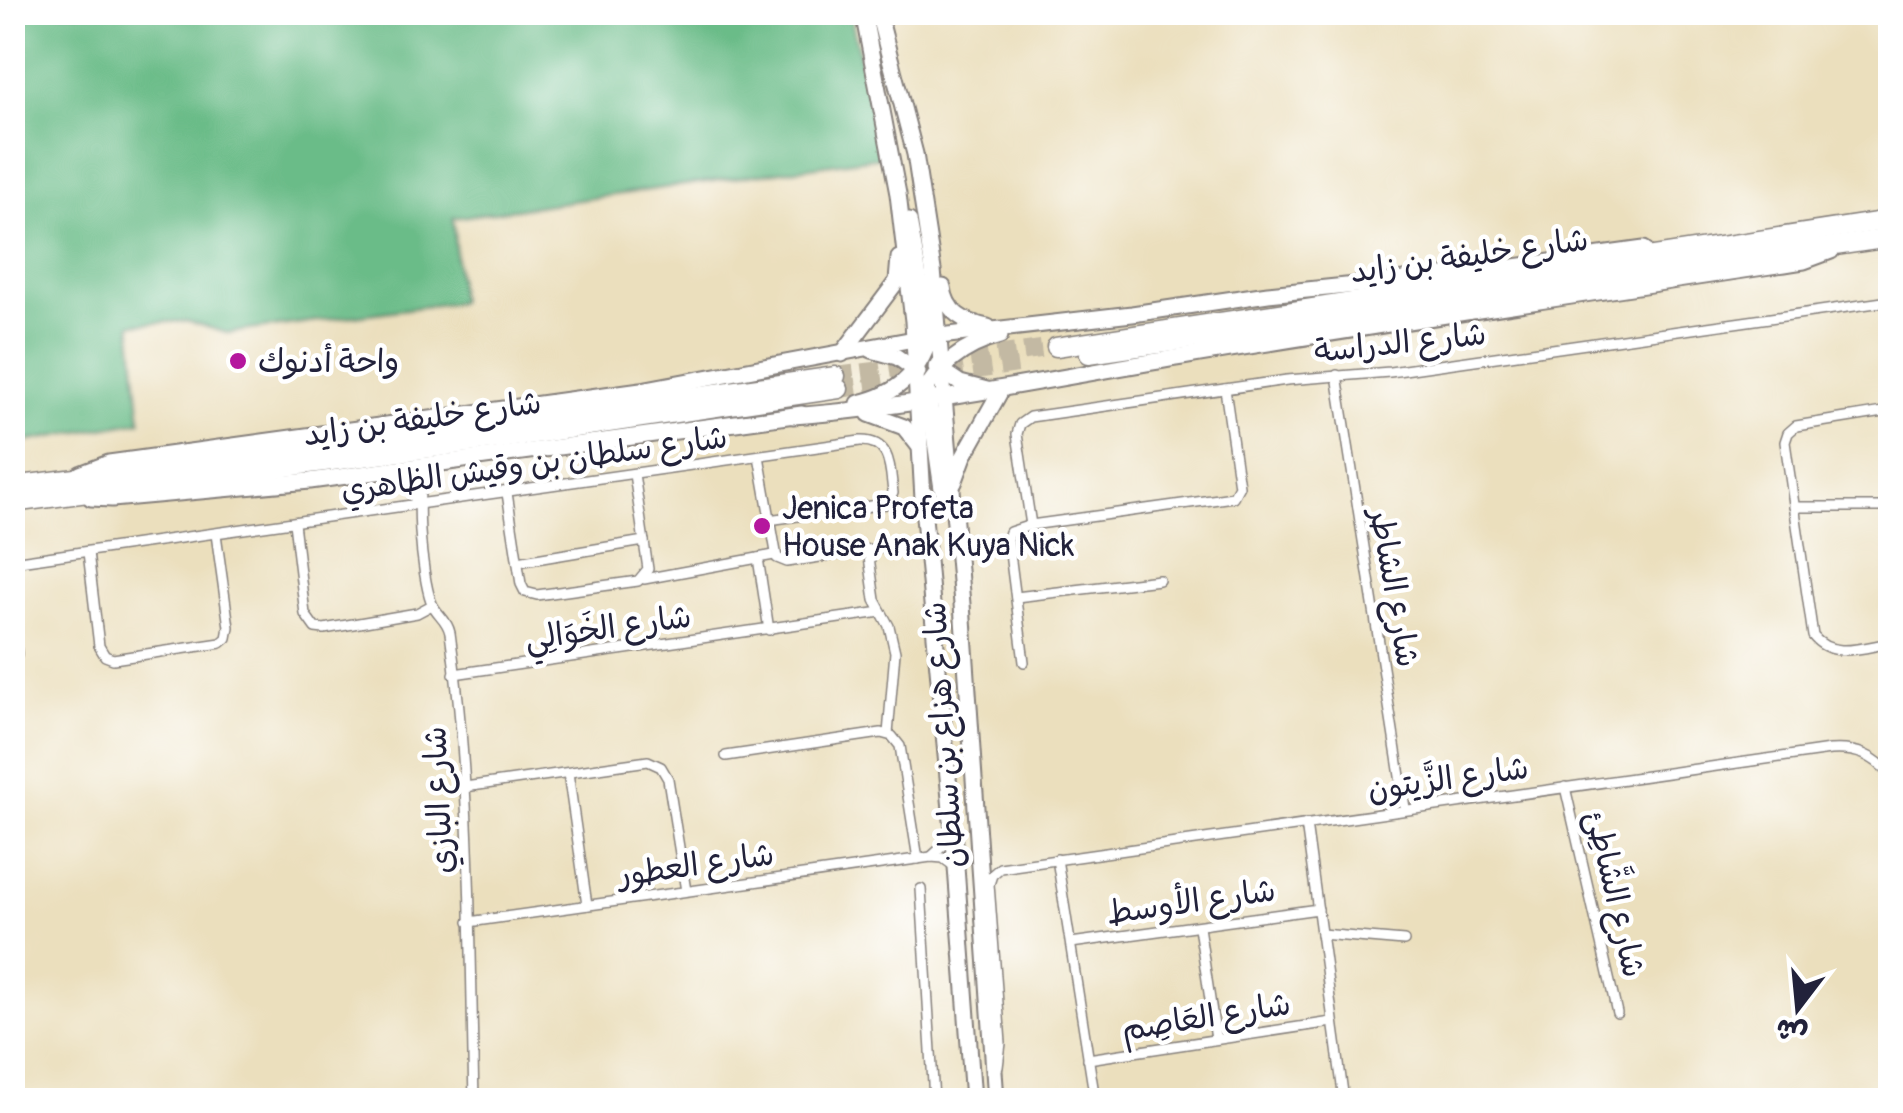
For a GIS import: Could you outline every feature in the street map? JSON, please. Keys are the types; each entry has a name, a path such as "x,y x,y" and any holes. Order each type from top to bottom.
{"highway":[{"name":"شارع خليفة بن زايد","path":"1890,220 1057,352 1890,238"},
{"name":"شارع خليفة بن زايد","path":"12,503 73,486 428,434 838,382"},
{"name":"شارع خليفة بن زايد","path":"12,486 73,486"}],"main road":[{"path":"842,354 896,280 900,266 898,194 862,12"},
{"path":"793,416 880,398 901,386 916,370 927,340 935,298 925,207 878,12"},
{"path":"898,194 913,232 927,340 941,371 960,383 998,390"},
{"path":"925,207 934,219 946,304 964,320 994,328"},
{"path":"73,486 112,500 382,472 793,416 875,410 1229,349 1804,261 1838,246"},
{"path":"930,398 941,371 964,348 982,340 1268,294 1463,274 1646,248 1677,254"},
{"path":"73,486 109,463 621,393 994,328 1132,314"},
{"path":"864,349 891,354 916,370 930,398 941,484 954,528"},
{"path":"951,492 964,456 998,390"},
{"name":"شارع هزاع بن سلطان","path":"930,398 921,450 924,516 973,1100"},
{"name":"شارع هزاع بن سلطان","path":"930,398 951,492 996,1100"},
{"path":"793,416 880,416 912,433 921,450"}],"street":[{"name":"شارع الدراسة","path":"1031,525 1016,434 1024,420 1225,389 1390,372 1890,301"},
{"name":"شارع الشاطر","path":"1337,376 1404,808"},
{"path":"1024,662 1008,538 1015,528 1232,496 1239,486 1225,389"},
{"path":"1890,411 1792,429 1785,442 1813,636 1824,647 1840,651 1890,643"},
{"name":"شارع سلطان بن وقيش الظاهري","path":"12,562 866,440 881,446 889,460 893,493 886,504 768,520"},
{"path":"759,456 774,555"},
{"name":"شارع البازي","path":"427,466 420,477 417,504 432,605 449,628 465,787 474,1100"},
{"path":"382,472 405,480 417,504"},
{"path":"634,474 648,569 642,580"},
{"path":"508,492 522,590 534,595 774,555 787,562 899,545 913,537 924,516"},
{"path":"1794,507 1890,507"},
{"path":"294,523 306,614 315,628 417,613 432,605"},
{"path":"88,552 100,650 109,658 131,656 221,643 227,638 229,627 216,534"},
{"path":"518,562 644,541"},
{"path":"899,545 929,556"},
{"path":"868,550 875,600 889,626 895,652 888,734 900,746 918,859"},
{"path":"758,558 769,630"},
{"path":"1016,597 1159,580"},
{"name":"شارع الخَوَالِي","path":"454,674 880,612"},
{"path":"12,621 17,654 12,666"},
{"path":"726,756 888,734"},
{"name":"شارع الزَّيتون","path":"1005,867 1844,749 1870,756 1890,775"},
{"path":"465,787 648,761 661,766 668,779 686,891"},
{"path":"568,773 588,906"},
{"name":"شارع الشَّاطِئ","path":"1565,786 1617,1013"},
{"path":"1306,824 1344,1100"},
{"path":"931,857 945,844 952,827"},
{"path":"978,846 990,863 1005,867"},
{"path":"931,857 948,860 956,868"},
{"name":"شارع العطور","path":"469,922 931,857"},
{"path":"1057,859 1095,1100"},
{"path":"994,1074 1001,1043 989,884 996,871 1005,867"},
{"path":"921,889 934,1100"},
{"name":"شارع الأوسط","path":"1071,943 1318,908"},
{"path":"1199,926 1216,1039"},
{"path":"1321,934 1404,941"},
{"name":"شارع العَاصِم","path":"1088,1059 1332,1022"}],"green space":[{"path":"13,12 850,13 881,157 453,218 459,302 227,333 186,321 131,324 141,421 13,444"}],"tunnel":[{"path":"836,376 1056,347"},
{"path":"839,389 1017,364"}],"place":[{"name":"واحة أدنوك","path":"238,361"},
{"name":"Jenica Profeta House Anak Kuya Nick","path":"762,526"}]}
